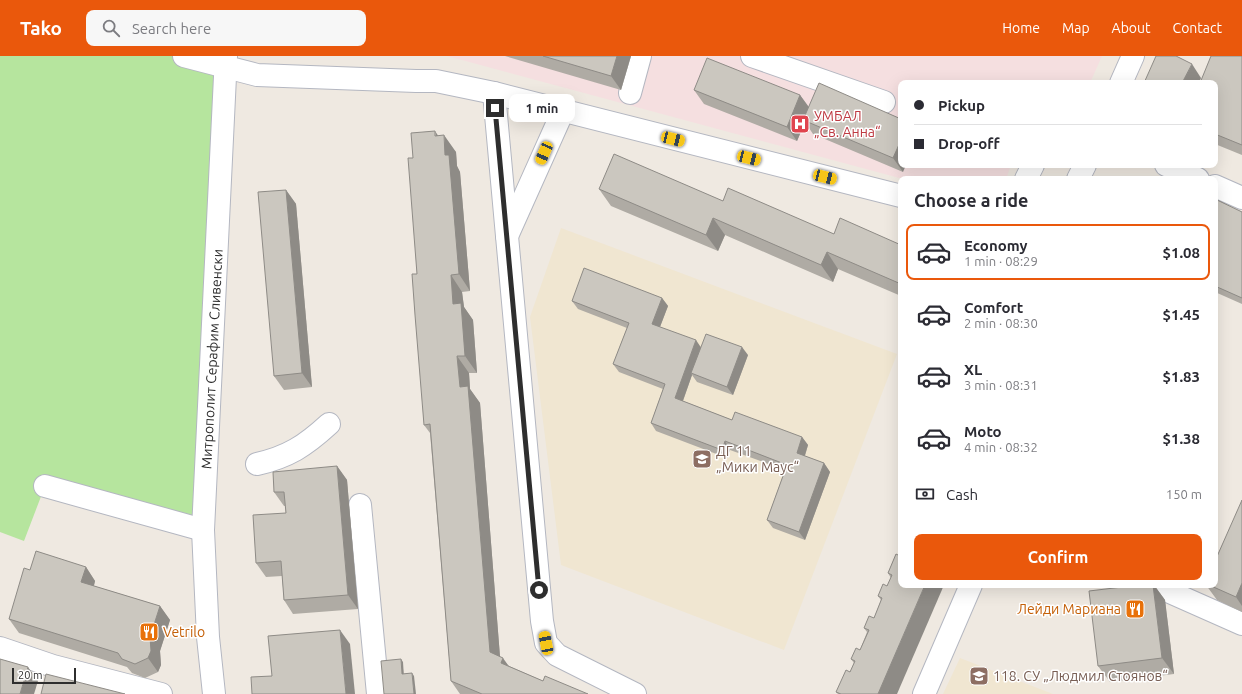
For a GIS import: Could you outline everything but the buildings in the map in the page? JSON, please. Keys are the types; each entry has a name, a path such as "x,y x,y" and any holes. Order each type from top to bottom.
{"street":[{"path":"184,56 226,62 257,75 416,81 436,80 494,93 898,195"},
{"path":"630,93 640,56"},
{"path":"752,56 884,102"},
{"path":"1122,80 1133,56"},
{"name":"Митрополит Серафим Сливенски","path":"214,694 208,637 203,530 226,62"},
{"path":"494,93 541,613 546,643 557,655 635,694"},
{"path":"506,237 563,111"},
{"path":"1173,168 1191,176"},
{"path":"1218,187 1242,198"},
{"path":"257,464 277,459 296,451 312,440 329,424"},
{"path":"45,486 203,530"},
{"path":"360,505 378,694"},
{"path":"924,694 970,588"},
{"path":"1161,588 1242,624"},
{"path":"0,648 53,666 161,694"}],"shaded area":[{"name":"УМБАЛ „Св. Анна“","path":"447,56 1102,56 1091,80 898,80 898,168 1010,168 1007,176 898,176 898,178"},
{"name":"ДГ 11 „Мики Маус“","path":"561,228 897,354 784,650 561,565 530,317"},
{"name":"118. СУ „Людмил Стоянов“","path":"960,658 1053,694 943,694"}],"green space":[{"path":"0,56 184,56 227,67 203,530 45,486 24,541 0,532"}],"place":[{"name":"УМБАЛ „Св. Анна“","path":"800,124"},
{"name":"ДГ 11 „Мики Маус“","path":"702,459"},
{"name":"Лейди Мариана","path":"1135,609"},
{"name":"Vetrilo","path":"149,632"},
{"name":"118. СУ „Людмил Стоянов“","path":"979,676"}],"route":[{"path":"495,108 539,590"}]}
